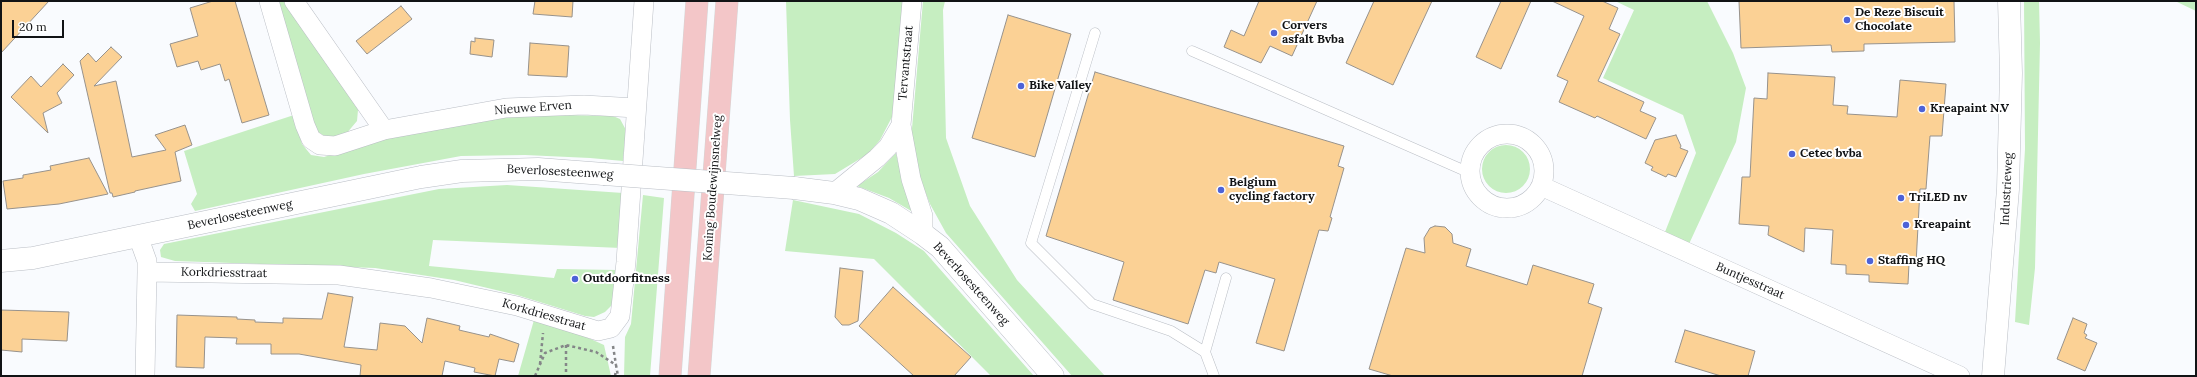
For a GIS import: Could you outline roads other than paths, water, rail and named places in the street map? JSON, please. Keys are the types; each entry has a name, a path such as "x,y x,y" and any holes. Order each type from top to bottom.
{"highway":[{"path":"670,376 697,1"},
{"name":"Koning Boudewijnsnelweg","path":"699,376 727,1"}],"street":[{"name":"Nieuwe Erven","path":"269,1 305,125 311,139 320,145 335,146 384,130 506,108 584,105 636,108"},
{"path":"294,1 384,130"},
{"name":"Korkdriesstraat","path":"147,272 339,275 431,288 518,306 598,331 610,328 620,316 626,262 644,1"},
{"name":"Tervantstraat","path":"912,1 901,125 911,179 923,216 923,234"},
{"name":"Industrieweg","path":"1993,376 2008,189 2011,74 2009,1"},
{"name":"Tervantstraat","path":"834,193 877,158 888,147 901,125"},
{"path":"1514,134 1530,142 1538,151 1543,162 1544,174 1541,186 1534,196 1524,204 1512,208 1500,207 1488,203 1479,195 1472,184 1470,172 1474,155 1485,141 1496,135 1514,134"},
{"name":"Beverlosesteenweg","path":"1,261 33,258 421,177 462,171 538,169 794,188 834,193 875,206 907,222 940,247 1054,376"},
{"name":"Buntjesstraat","path":"1541,186 1960,376"},
{"path":"138,236 146,261 147,272 145,376"}],"lane":[{"path":"1095,34 1031,243 1092,304 1171,331 1205,352"},
{"path":"1192,51 1470,172"},
{"path":"1214,376 1205,352 1226,278"}],"place":[{"name":"De Reze Biscuit Chocolate","path":"1847,20"},
{"name":"Corvers asfalt Bvba","path":"1274,33"},
{"name":"Bike Valley","path":"1021,86"},
{"name":"Kreapaint N.V","path":"1922,109"},
{"name":"Cetec bvba","path":"1792,154"},
{"name":"Belgium cycling factory","path":"1221,190"},
{"name":"TriLED nv","path":"1901,198"},
{"name":"Kreapaint","path":"1906,225"},
{"name":"Staffing HQ","path":"1870,261"},
{"name":"Outdoorfitness","path":"575,279"}]}
